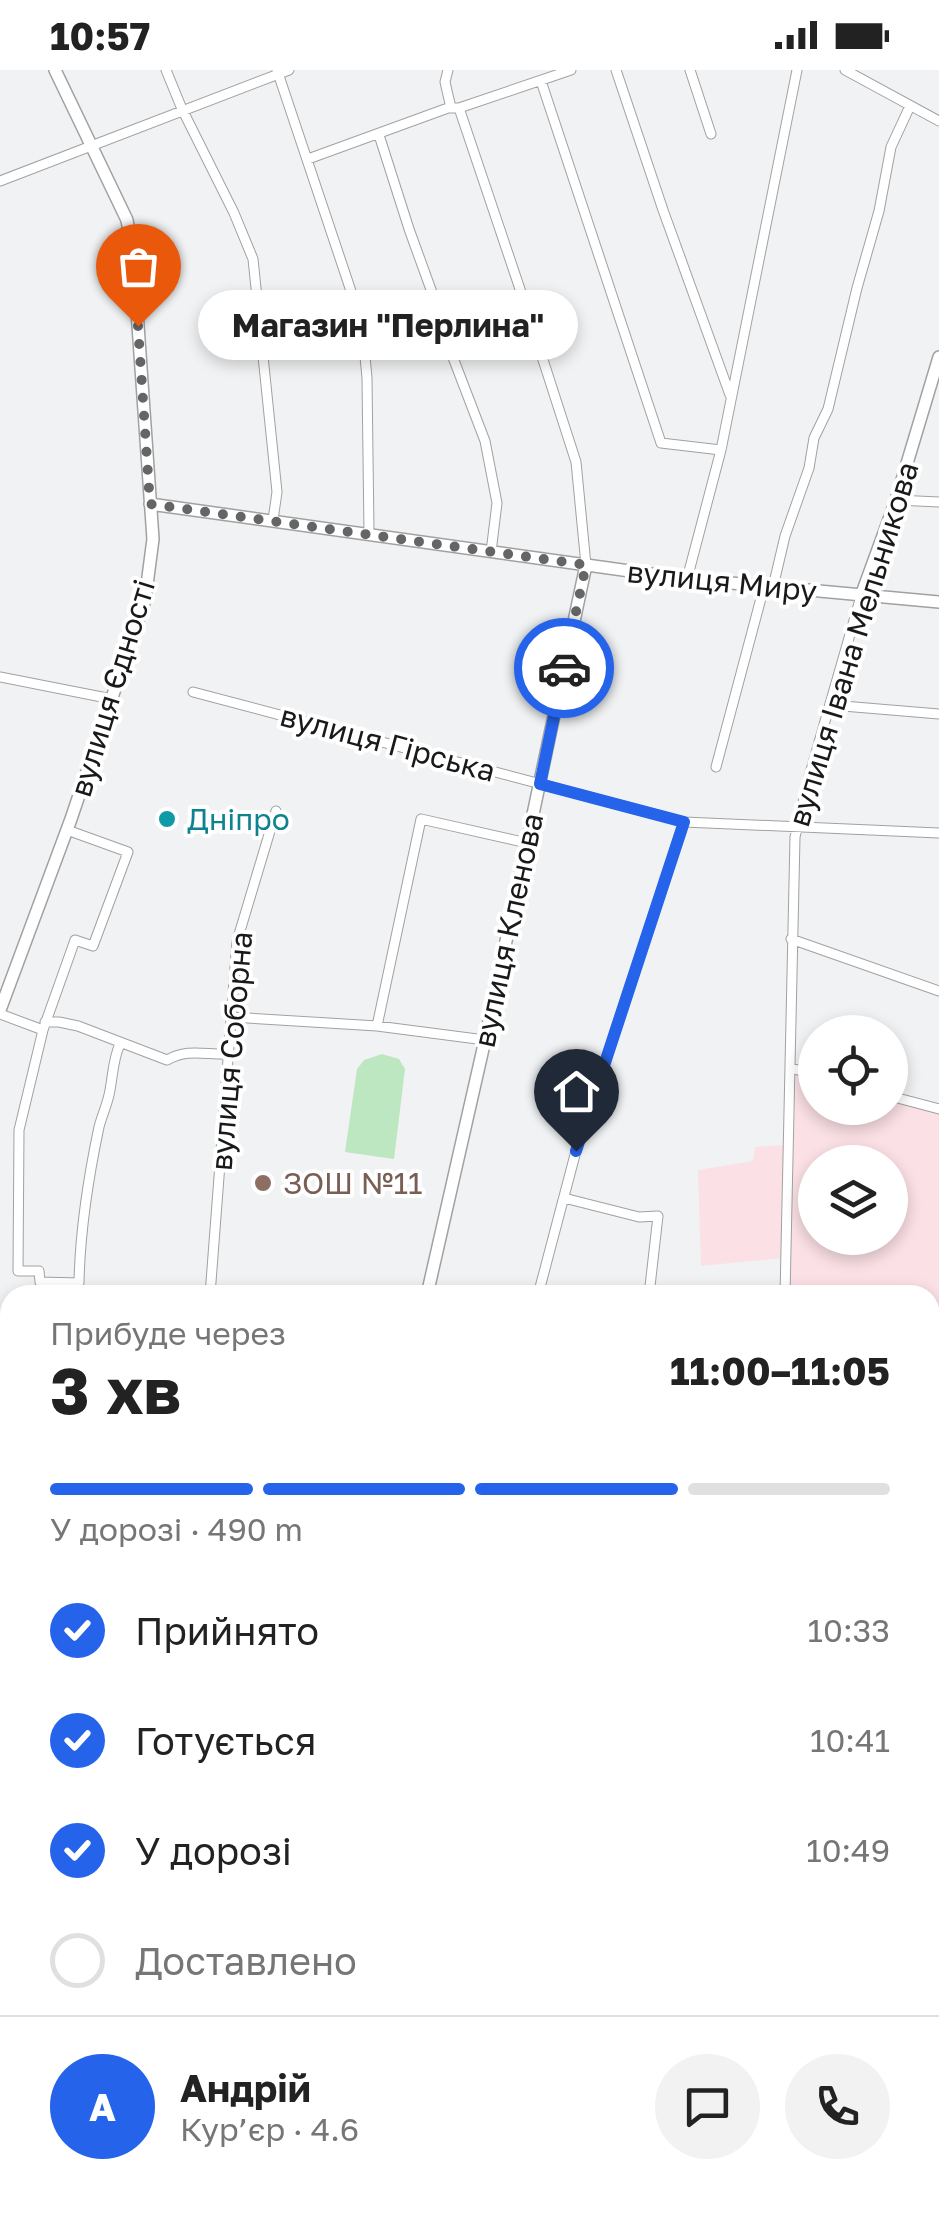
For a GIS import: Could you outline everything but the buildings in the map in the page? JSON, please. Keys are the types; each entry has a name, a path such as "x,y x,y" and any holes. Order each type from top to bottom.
{"street":[{"name":"вулиця Єдності","path":"0,1012 145,600 154,540 128,220 55,70"},
{"path":"166,70 253,259 277,492 273,520"},
{"path":"448,70 445,82 525,304 576,462 586,565"},
{"path":"308,159 571,70"},
{"path":"616,70 731,398"},
{"path":"690,70 710,134"},
{"path":"687,579 721,450 796,70"},
{"path":"844,70 939,121"},
{"path":"0,180 281,71 362,324 367,378 369,534"},
{"path":"541,81 661,443 721,450"},
{"path":"716,767 768,587 809,468 814,438 828,409 880,211 891,147 910,106"},
{"path":"379,135 452,355 485,441 498,503 491,552"},
{"name":"вулиця Івана Мельникова","path":"786,1285 793,859 797,828 861,596 934,395 939,357"},
{"path":"896,500 939,502"},
{"name":"вулиця Миру","path":"150,504 687,579 939,602"},
{"name":"вулиця Кленова","path":"428,1285 586,565"},
{"path":"0,677 112,699"},
{"name":"вулиця Гірська","path":"193,692 684,822 939,833"},
{"path":"831,705 939,714"},
{"name":"вулиця Соборна","path":"211,1285 237,941 276,811"},
{"path":"377,1026 421,819 527,843"},
{"path":"541,1285 576,1151 684,822"},
{"path":"67,830 128,852 93,946 75,940 44,1026 19,1130 18,1271 39,1271 40,1282 80,1283 90,1171 120,1044"},
{"path":"792,939 939,991"},
{"path":"0,1012 44,1026 59,1022 78,1026 166,1060 190,1051 228,1054"},
{"path":"231,1017 377,1026 485,1040"},
{"path":"791,1068 798,1070"},
{"path":"908,1101 939,1110"},
{"path":"564,1198 639,1216 658,1216 650,1285"}],"shaded area":[{"path":"796,1074 798,1125 908,1125 908,1104 939,1113 939,1285 789,1285"},
{"path":"785,1145 782,1258 701,1266 698,1170 753,1161 755,1147"}],"green space":[{"path":"382,1054 399,1059 405,1069 394,1159 345,1152 357,1069 364,1060"}],"way so far":[{"path":"138,326 150,504 586,565 564,668"}],"place":[{"name":"Магазин \"Перлина\"","path":"138,326"},
{"name":"Дніпро","path":"167,819"},
{"name":"ЗОШ №11","path":"263,1183"}],"route":[{"path":"564,668 540,784 684,822 576,1151"}]}
